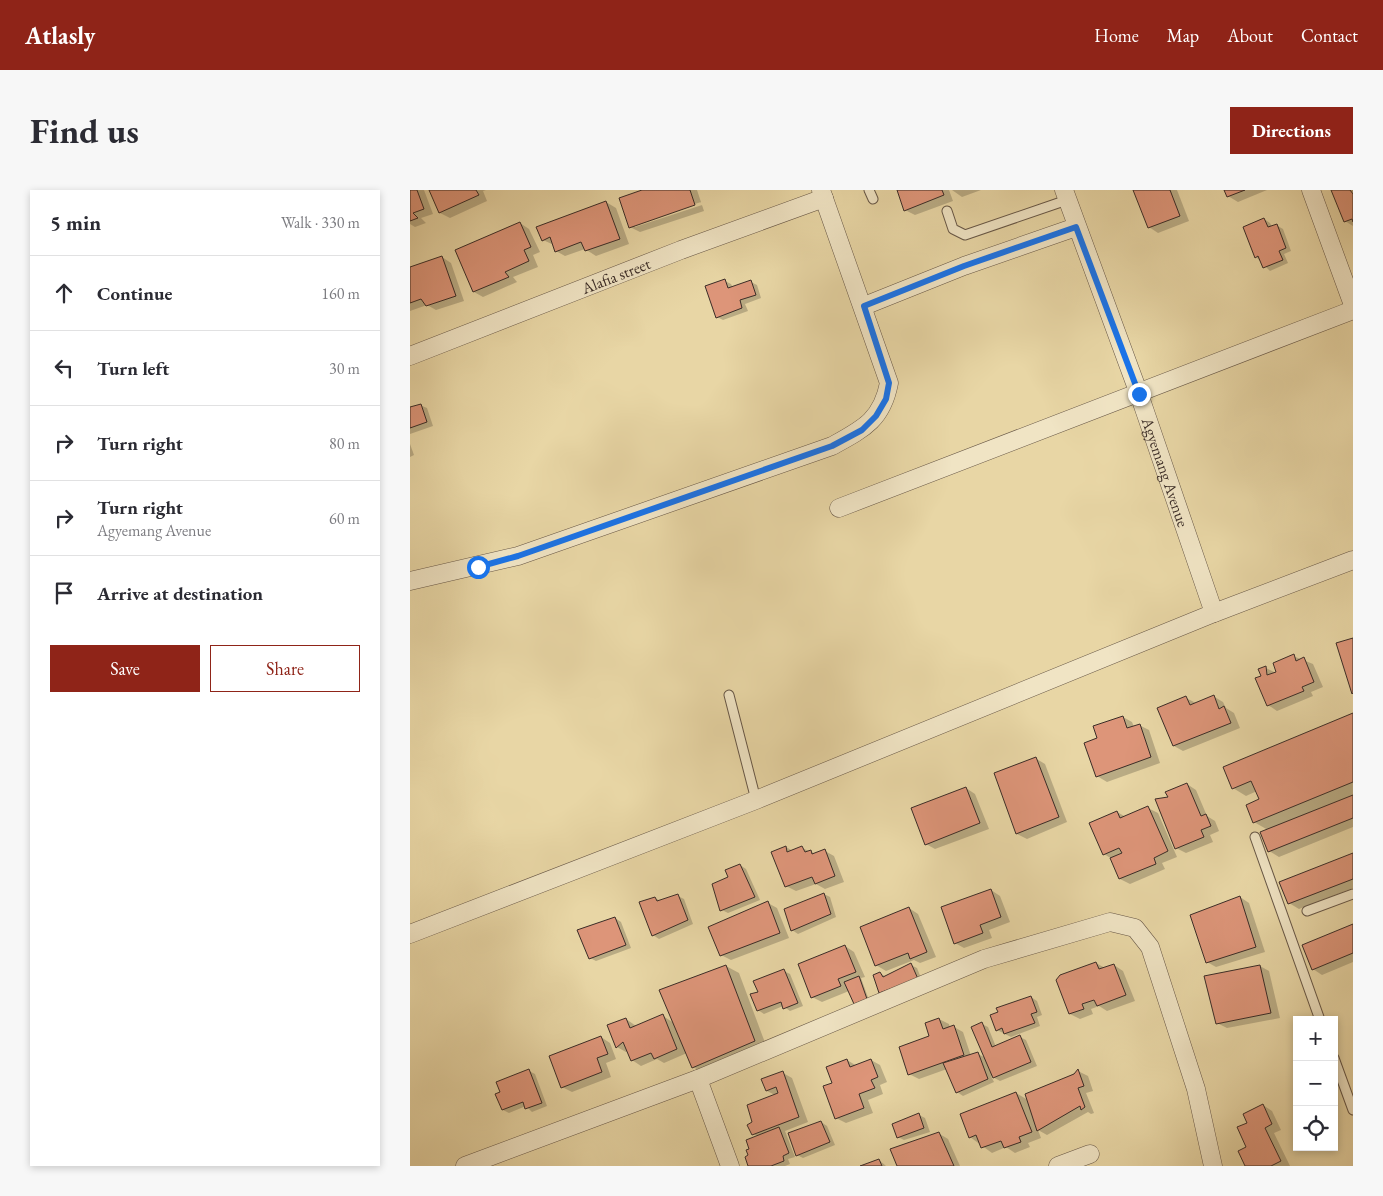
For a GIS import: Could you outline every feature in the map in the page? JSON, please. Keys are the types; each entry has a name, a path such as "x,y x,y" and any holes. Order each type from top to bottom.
{"street":[{"path":"1311,190 1353,305"},
{"path":"410,581 518,556 832,446 862,430 876,416 886,399 889,383 864,306 822,194"},
{"name":"Alafia street","path":"410,356 822,194"},
{"name":"Agyemang Avenue","path":"1066,195 1076,227 1139,394 1214,613"},
{"path":"864,306 964,266 1076,227"},
{"path":"839,508 1353,310"},
{"path":"410,934 756,800 1214,613 1353,560"},
{"path":"464,1166 698,1079 984,958 1110,922 1134,928 1150,948 1196,1090 1213,1166"},
{"path":"698,1079 730,1166"},
{"path":"1058,1166 1090,1154"}],"lane":[{"path":"869,190 873,199"},
{"path":"947,211 953,229 965,235 1066,195"},
{"path":"729,694 756,800"},
{"path":"1255,837 1319,1016"},
{"path":"1307,911 1353,894"},
{"path":"1335,1061 1353,1110"}],"building":[{"path":"410,190 417,190 424,209 413,213 418,218 410,221"},
{"path":"429,190 476,190 479,195 439,213"},
{"path":"642,190 690,190 695,205 629,228 619,198"},
{"path":"897,190 942,190 944,195 904,211"},
{"path":"1133,190 1170,190 1180,216 1148,228"},
{"path":"1224,190 1245,190 1227,197"},
{"path":"1331,190 1350,190 1353,194 1353,222 1352,219 1344,222"},
{"path":"606,201 620,239 585,251 581,242 555,252 550,237 542,241 536,227"},
{"path":"1264,218 1268,227 1277,224 1286,248 1279,251 1283,260 1263,268 1258,256 1255,258 1243,227"},
{"path":"520,222 531,247 524,250 529,261 505,272 509,277 473,292 455,250"},
{"path":"442,256 456,296 426,306 421,299 410,303 410,267"},
{"path":"725,279 728,288 751,280 756,295 740,300 742,308 716,318 705,286"},
{"path":"421,404 427,422 410,428 410,407"},
{"path":"1353,638 1353,693 1352,694 1336,643"},
{"path":"1294,654 1296,661 1304,657 1314,682 1302,687 1304,691 1267,706 1255,678 1261,676 1258,669 1266,666 1267,675 1276,672 1273,663"},
{"path":"1214,695 1219,709 1224,706 1231,723 1173,746 1157,708 1186,696 1190,705"},
{"path":"1353,713 1353,782 1253,823 1246,805 1259,799 1251,781 1232,789 1223,767"},
{"path":"1123,716 1127,728 1140,724 1151,757 1096,777 1084,743 1097,738 1093,726"},
{"path":"1036,757 1059,817 1016,834 994,773"},
{"path":"1187,783 1201,816 1206,814 1211,826 1201,830 1204,837 1175,849 1155,799 1168,797 1165,792"},
{"path":"966,787 980,823 925,845 911,808"},
{"path":"1353,795 1353,818 1268,852 1260,832"},
{"path":"1148,806 1168,851 1154,858 1156,864 1119,879 1110,858 1122,853 1119,848 1103,855 1089,823 1117,811 1120,818"},
{"path":"786,846 787,852 802,846 805,852 811,850 812,854 825,849 835,876 815,884 812,877 785,887 771,852"},
{"path":"1353,853 1353,879 1288,904 1279,882"},
{"path":"740,864 755,897 720,911 712,884 728,877 725,870"},
{"path":"991,889 1001,917 980,925 983,933 954,944 941,907"},
{"path":"824,893 831,914 791,931 784,909"},
{"path":"678,894 688,920 652,936 639,902 655,897 657,901"},
{"path":"1240,896 1256,947 1206,963 1190,915"},
{"path":"768,901 780,933 720,956 708,927"},
{"path":"909,907 927,952 910,959 908,953 875,966 860,927"},
{"path":"615,917 626,945 589,959 577,930"},
{"path":"1353,924 1353,953 1312,970 1302,945"},
{"path":"845,945 856,972 838,979 841,986 811,998 798,964"},
{"path":"1096,962 1099,969 1114,964 1126,995 1097,1006 1094,1000 1082,1004 1084,1009 1069,1014 1056,980 1060,975"},
{"path":"911,963 918,979 879,993 873,975 880,972 883,977"},
{"path":"726,965 755,1041 692,1068 659,990"},
{"path":"1260,965 1271,1013 1216,1024 1204,976"},
{"path":"784,969 798,1003 783,1009 781,1002 757,1011 750,994 758,992 753,981"},
{"path":"859,976 867,999 854,1004 844,982"},
{"path":"1031,996 1037,1012 1031,1014 1035,1023 1004,1034 1002,1028 996,1031 990,1015 998,1012 996,1008"},
{"path":"663,1014 677,1049 654,1059 651,1053 631,1061 623,1042 616,1048 607,1025 626,1018 630,1028"},
{"path":"939,1018 943,1029 954,1025 964,1055 908,1075 899,1047 929,1036 925,1023"},
{"path":"982,1022 992,1047 1020,1035 1031,1062 993,1078 971,1027"},
{"path":"601,1036 608,1054 597,1058 602,1072 561,1088 549,1056"},
{"path":"978,1052 988,1079 956,1093 943,1063"},
{"path":"847,1059 850,1067 871,1059 878,1077 871,1080 875,1088 859,1094 864,1108 835,1119 823,1086 832,1083 826,1067"},
{"path":"529,1069 542,1103 525,1109 523,1102 502,1110 495,1094 500,1092 496,1082"},
{"path":"1078,1069 1084,1086 1078,1088 1085,1107 1081,1110 1080,1106 1037,1131 1025,1094 1074,1074"},
{"path":"783,1071 799,1117 752,1135 747,1125 752,1122 747,1105 778,1093 776,1087 766,1091 761,1079"},
{"path":"1016,1092 1032,1132 1019,1137 1021,1142 1004,1148 1001,1141 981,1148 976,1135 969,1138 960,1114"},
{"path":"1263,1104 1272,1124 1265,1128 1281,1161 1271,1166 1245,1166 1238,1151 1246,1147 1237,1127 1247,1123 1243,1114"},
{"path":"919,1113 924,1128 897,1138 892,1124"},
{"path":"821,1121 830,1142 796,1156 788,1133"},
{"path":"779,1127 789,1153 783,1156 784,1161 771,1166 748,1166 745,1157 748,1155 746,1150 749,1149 746,1140"},
{"path":"939,1132 954,1166 897,1166 890,1149"},
{"path":"879,1159 882,1166 860,1166"}],"route":[{"path":"478,567 518,556 832,446 862,430 876,416 886,399 889,383 864,306 964,266 1076,227 1139,394"}]}
